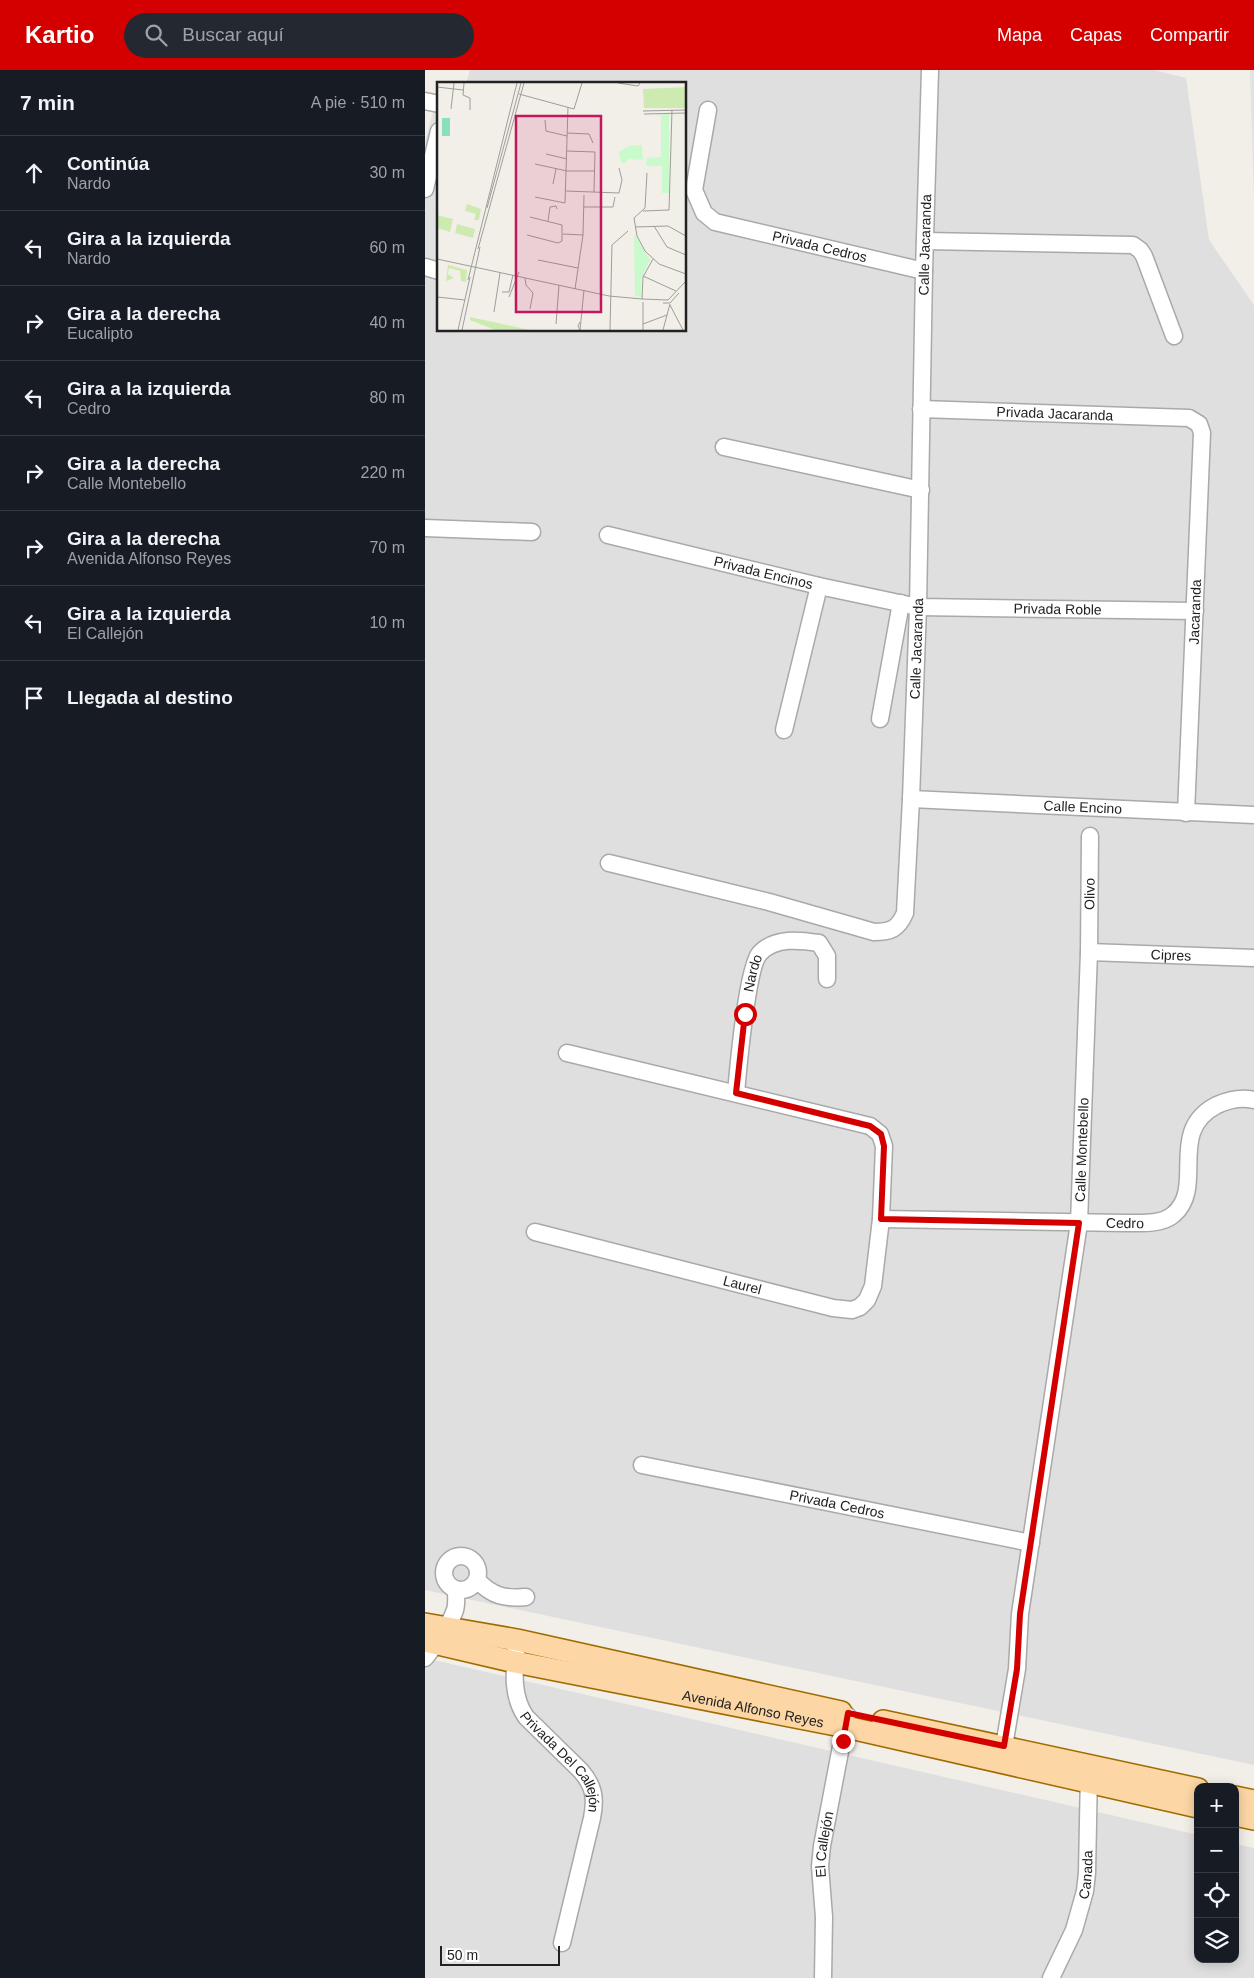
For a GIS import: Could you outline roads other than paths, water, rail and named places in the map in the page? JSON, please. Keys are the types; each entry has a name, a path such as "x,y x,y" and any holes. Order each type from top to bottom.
{"main road":[{"name":"Avenida Alfonso Reyes","path":"425,1624 433,1643"},
{"name":"Avenida Alfonso Reyes","path":"433,1643 517,1640 847,1720 1089,1773 1194,1788"},
{"name":"Avenida Alfonso Reyes","path":"433,1643 515,1662 847,1720"},
{"name":"Avenida Alfonso Reyes","path":"1089,1773 1194,1806"},
{"path":"1239,1798 1254,1801"},
{"path":"1239,1816 1254,1819"}],"street":[{"name":"Calle Jacaranda","path":"609,863 769,902 874,932 894,930 901,923 905,914 919,607 924,271 931,70"},
{"name":"Privada Cedros","path":"708,110 694,190 705,213 715,222 924,271"},
{"path":"425,189 437,139"},
{"path":"925,241 1133,245 1144,256 1174,336"},
{"name":"Privada Jacaranda","path":"921,409 1189,418"},
{"name":"Jacaranda","path":"1186,812 1202,433 1199,424 1189,418"},
{"path":"724,447 921,490"},
{"path":"425,528 532,532"},
{"name":"Privada Encinos","path":"608,535 819,586 919,607"},
{"path":"784,730 819,586"},
{"path":"880,719 901,603"},
{"name":"Privada Roble","path":"919,607 1195,611"},
{"name":"Calle Encino","path":"911,800 1254,815"},
{"name":"Olivo","path":"1089,952 1090,836"},
{"name":"Nardo","path":"736,1093 740,1050 751,979 759,953 773,944 797,940 819,943 827,956 827,979"},
{"name":"Cipres","path":"1089,952 1254,958"},
{"name":"Calle Montebello","path":"1003,1754 1017,1669 1020,1614 1079,1223 1089,952"},
{"path":"567,1053 736,1093"},
{"name":"Laurel","path":"535,1232 797,1300 833,1308 852,1310 860,1307 867,1300 873,1286 881,1219 884,1146 881,1134 870,1126 736,1093"},
{"name":"Cedro","path":"881,1219 1079,1223 1150,1222 1165,1219 1174,1214 1186,1193 1188,1148 1191,1132 1200,1117 1209,1109 1221,1103 1236,1099 1254,1100"},
{"name":"Privada Cedros","path":"642,1465 1031,1543"},
{"path":"458,1556 467,1557 475,1562 479,1571 477,1580 469,1589 456,1590 448,1585 444,1577 445,1568 449,1560 458,1556"},
{"path":"477,1580 492,1594 501,1597 526,1597"},
{"path":"433,1643 456,1608 456,1590"},
{"name":"Privada Del Callejón","path":"517,1640 515,1662 516,1696 521,1710 584,1775 591,1785 594,1794 595,1803 592,1818 562,1942"},
{"name":"El Callejón","path":"823,1978 822,1846 847,1720"},
{"name":"Canada","path":"1051,1978 1074,1930 1085,1891 1089,1773"}]}
